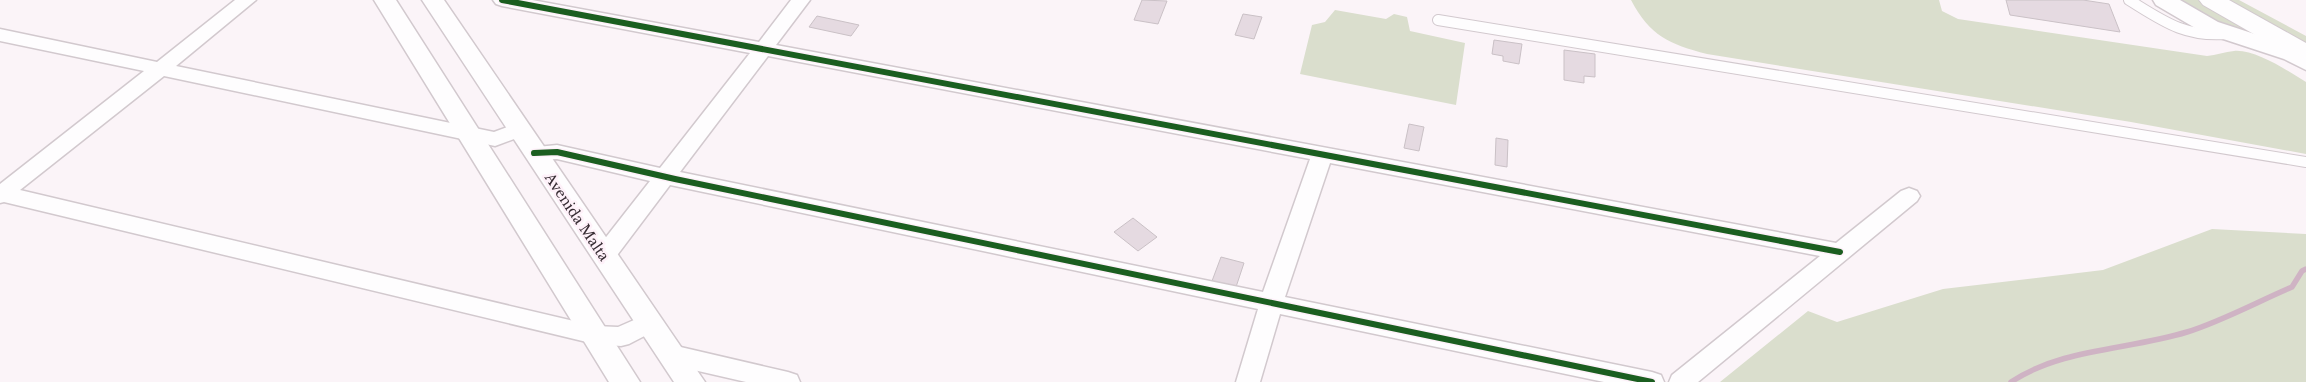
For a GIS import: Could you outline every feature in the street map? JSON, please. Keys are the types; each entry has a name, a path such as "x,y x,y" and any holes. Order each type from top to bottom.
{"highway":[{"path":"2211,0 2306,53"},
{"path":"2248,0 2306,32"}],"street":[{"path":"1,194 247,0"},
{"path":"385,0 625,382"},
{"name":"Avenida Malta","path":"433,0 518,130 690,382"},
{"path":"502,0 1840,252"},
{"path":"604,256 667,177 801,0"},
{"path":"2164,0 2210,27 2226,34 2292,54 2306,62"},
{"path":"0,35 495,139 518,130"},
{"path":"534,153 557,152 667,177 1652,382"},
{"path":"1248,382 1271,302 1322,154"},
{"path":"1,194 595,335 621,337 650,322"},
{"path":"1681,382 1909,196"},
{"path":"672,355 788,382"}],"lane":[{"path":"2128,0 2180,32 2216,36 2226,34"},
{"path":"1438,20 2306,162"}],"green space":[{"path":"1631,0 1939,0 1942,11 1958,19 2207,56 2234,51 2252,53 2306,82 2306,154 2131,122 1707,54 1662,37 1646,22"},
{"path":"2173,0 2198,0 2264,38 2232,30"},
{"path":"2217,0 2239,0 2306,36 2306,48"},
{"path":"1335,10 1386,19 1394,14 1407,17 1410,31 1465,43 1456,105 1300,74 1312,25 1325,22"},
{"path":"2212,229 2306,234 2306,382 1720,382 1808,311 1837,322 1943,289 2103,270"}],"building":[{"path":"1142,0 1167,1 1158,24 1134,20"},
{"path":"2006,0 2083,0 2109,4 2120,32 2010,15"},
{"path":"1243,14 1262,17 1254,39 1235,35"},
{"path":"817,16 859,25 851,36 809,27"},
{"path":"1494,40 1522,44 1519,64 1503,61 1503,56 1492,54"},
{"path":"1564,50 1595,54 1595,77 1584,76 1584,83 1564,80"},
{"path":"1409,124 1424,127 1419,151 1404,148"},
{"path":"1496,138 1508,140 1507,167 1495,165"},
{"path":"1133,218 1157,237 1138,251 1114,232"},
{"path":"1221,257 1244,263 1236,287 1212,281"}],"waterway":[{"path":"2011,382 2052,362 2096,351 2165,338 2200,328 2292,287 2302,271 2306,269"}],"cycle path":[{"path":"502,0 1840,252"},
{"path":"534,153 557,152 675,179 1652,382"}]}
